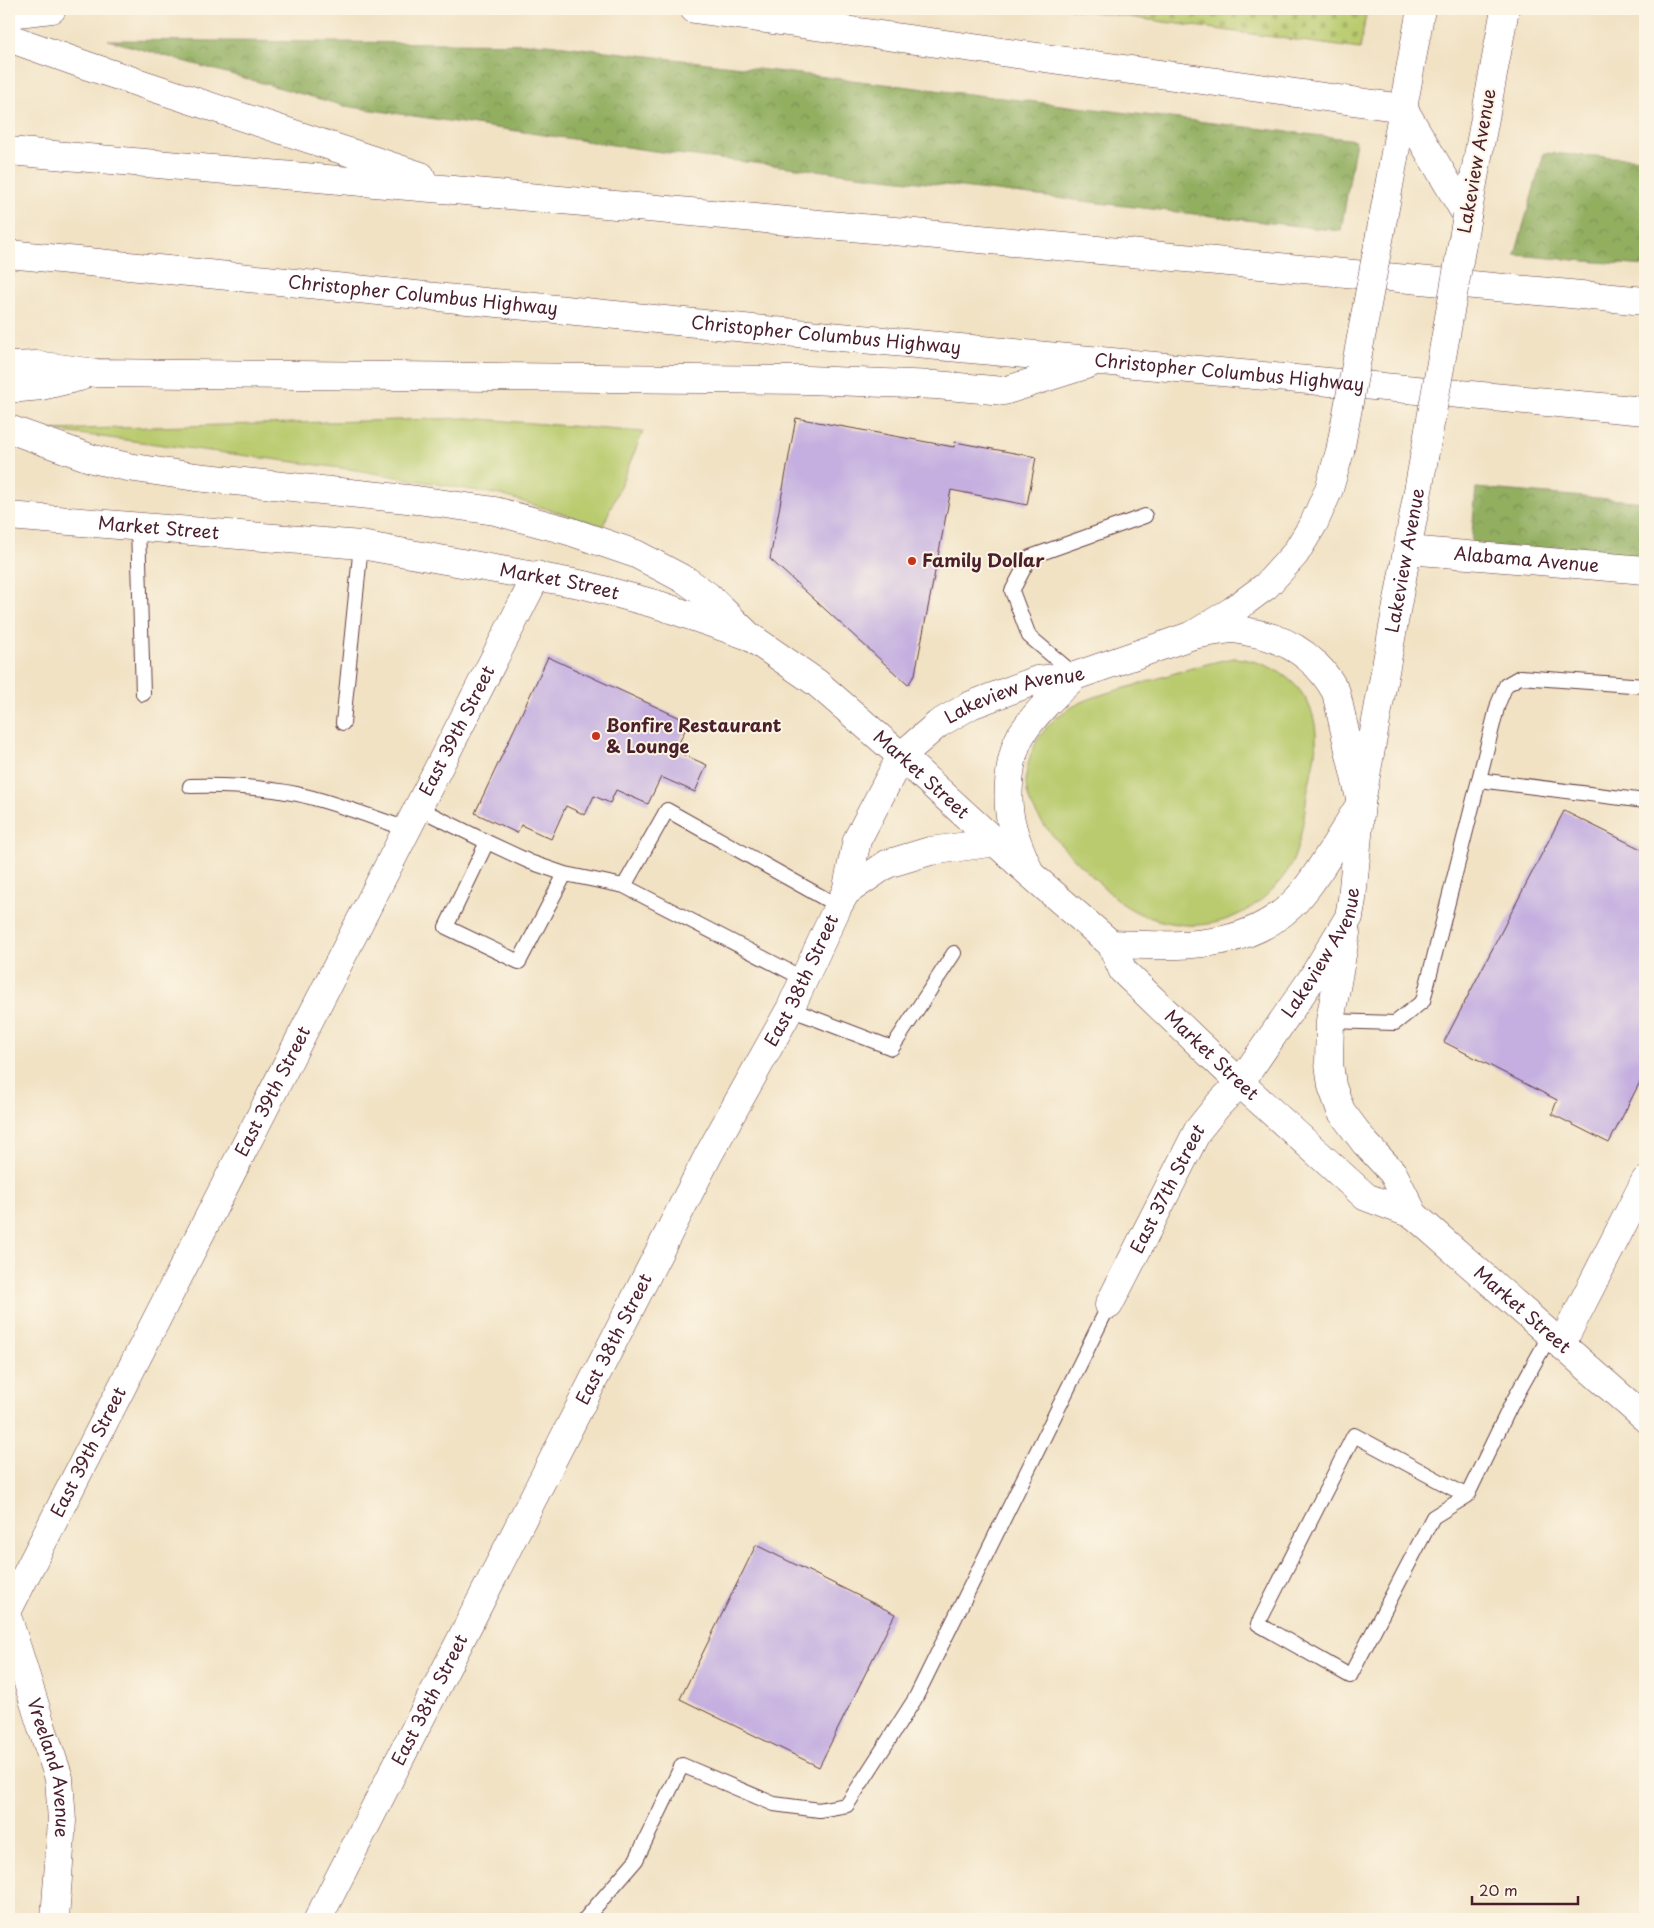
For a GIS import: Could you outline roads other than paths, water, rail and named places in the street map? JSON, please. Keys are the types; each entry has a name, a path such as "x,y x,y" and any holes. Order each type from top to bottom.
{"main road":[{"path":"9,14 52,9"},
{"path":"694,9 1403,108 1467,216"},
{"name":"Lakeview Avenue","path":"901,756 938,724 971,705 1038,680 1075,676 1193,635 1232,611 1266,586 1294,554 1314,523 1329,489 1340,450 1421,9"},
{"name":"Lakeview Avenue","path":"1240,1083 1311,980 1349,917 1361,803 1506,9"},
{"path":"9,38 465,191"},
{"path":"9,151 465,191 1645,302"},
{"name":"Christopher Columbus Highway","path":"9,254 765,330 1645,411"},
{"path":"9,366 36,365 96,373 807,380 936,385 1004,391 1102,360"},
{"path":"9,389 42,386 96,373"},
{"path":"9,429 93,459 128,467 196,477 417,500 494,511 568,531 636,554 686,581 708,596 749,636"},
{"name":"Market Street","path":"9,516 361,545 585,585 659,605 749,636 817,682 1111,944 1123,971 1240,1083 1366,1197 1414,1215 1645,1418"},
{"name":"Alabama Avenue","path":"1408,550 1645,570"},
{"name":"East 39th Street","path":"9,1608 537,576"},
{"path":"1111,944 1176,946 1212,943 1254,930 1280,915 1304,891 1361,803 1336,692 1318,665 1291,645 1268,636 1233,629 1193,635"},
{"path":"1029,872 1011,824 1008,790 1012,762 1020,737 1036,714 1075,676"},
{"name":"East 38th Street","path":"318,1919 709,1154 790,1009 842,899 857,840 901,756"},
{"path":"842,899 887,864 930,851 997,842"},
{"path":"1349,917 1330,1021 1329,1063 1332,1086 1341,1111 1393,1173 1414,1215"},
{"name":"East 37th Street","path":"1109,1305 1198,1130 1219,1104 1240,1083"},
{"path":"1556,1340 1645,1181"},
{"name":"Vreeland Avenue","path":"9,1622 59,1778 62,1821 55,1919"}],"lane":[{"path":"1075,676 1029,636 1012,591 1030,557 1145,516"},
{"path":"138,527 142,694"},
{"path":"343,723 361,545"},
{"path":"1330,1021 1395,1023 1423,1001 1498,704 1506,685 1520,677 1645,686"},
{"path":"1479,780 1645,801"},
{"path":"190,786 228,786 297,794 365,814 413,819 487,842 530,862 565,874 624,886 804,979"},
{"path":"624,886 667,810 842,899"},
{"path":"487,842 446,927 519,962 565,874"},
{"path":"790,1009 892,1048 954,953"},
{"path":"585,1919 636,1860 682,1765 774,1804 819,1810 846,1805 915,1699 1109,1305"},
{"path":"1467,1496 1354,1435 1258,1624 1350,1676 1432,1517 1467,1496 1511,1406 1556,1340"}],"place":[{"name":"Family Dollar","path":"912,561"},
{"name":"Bonfire Restaurant & Lounge","path":"596,736"}]}
